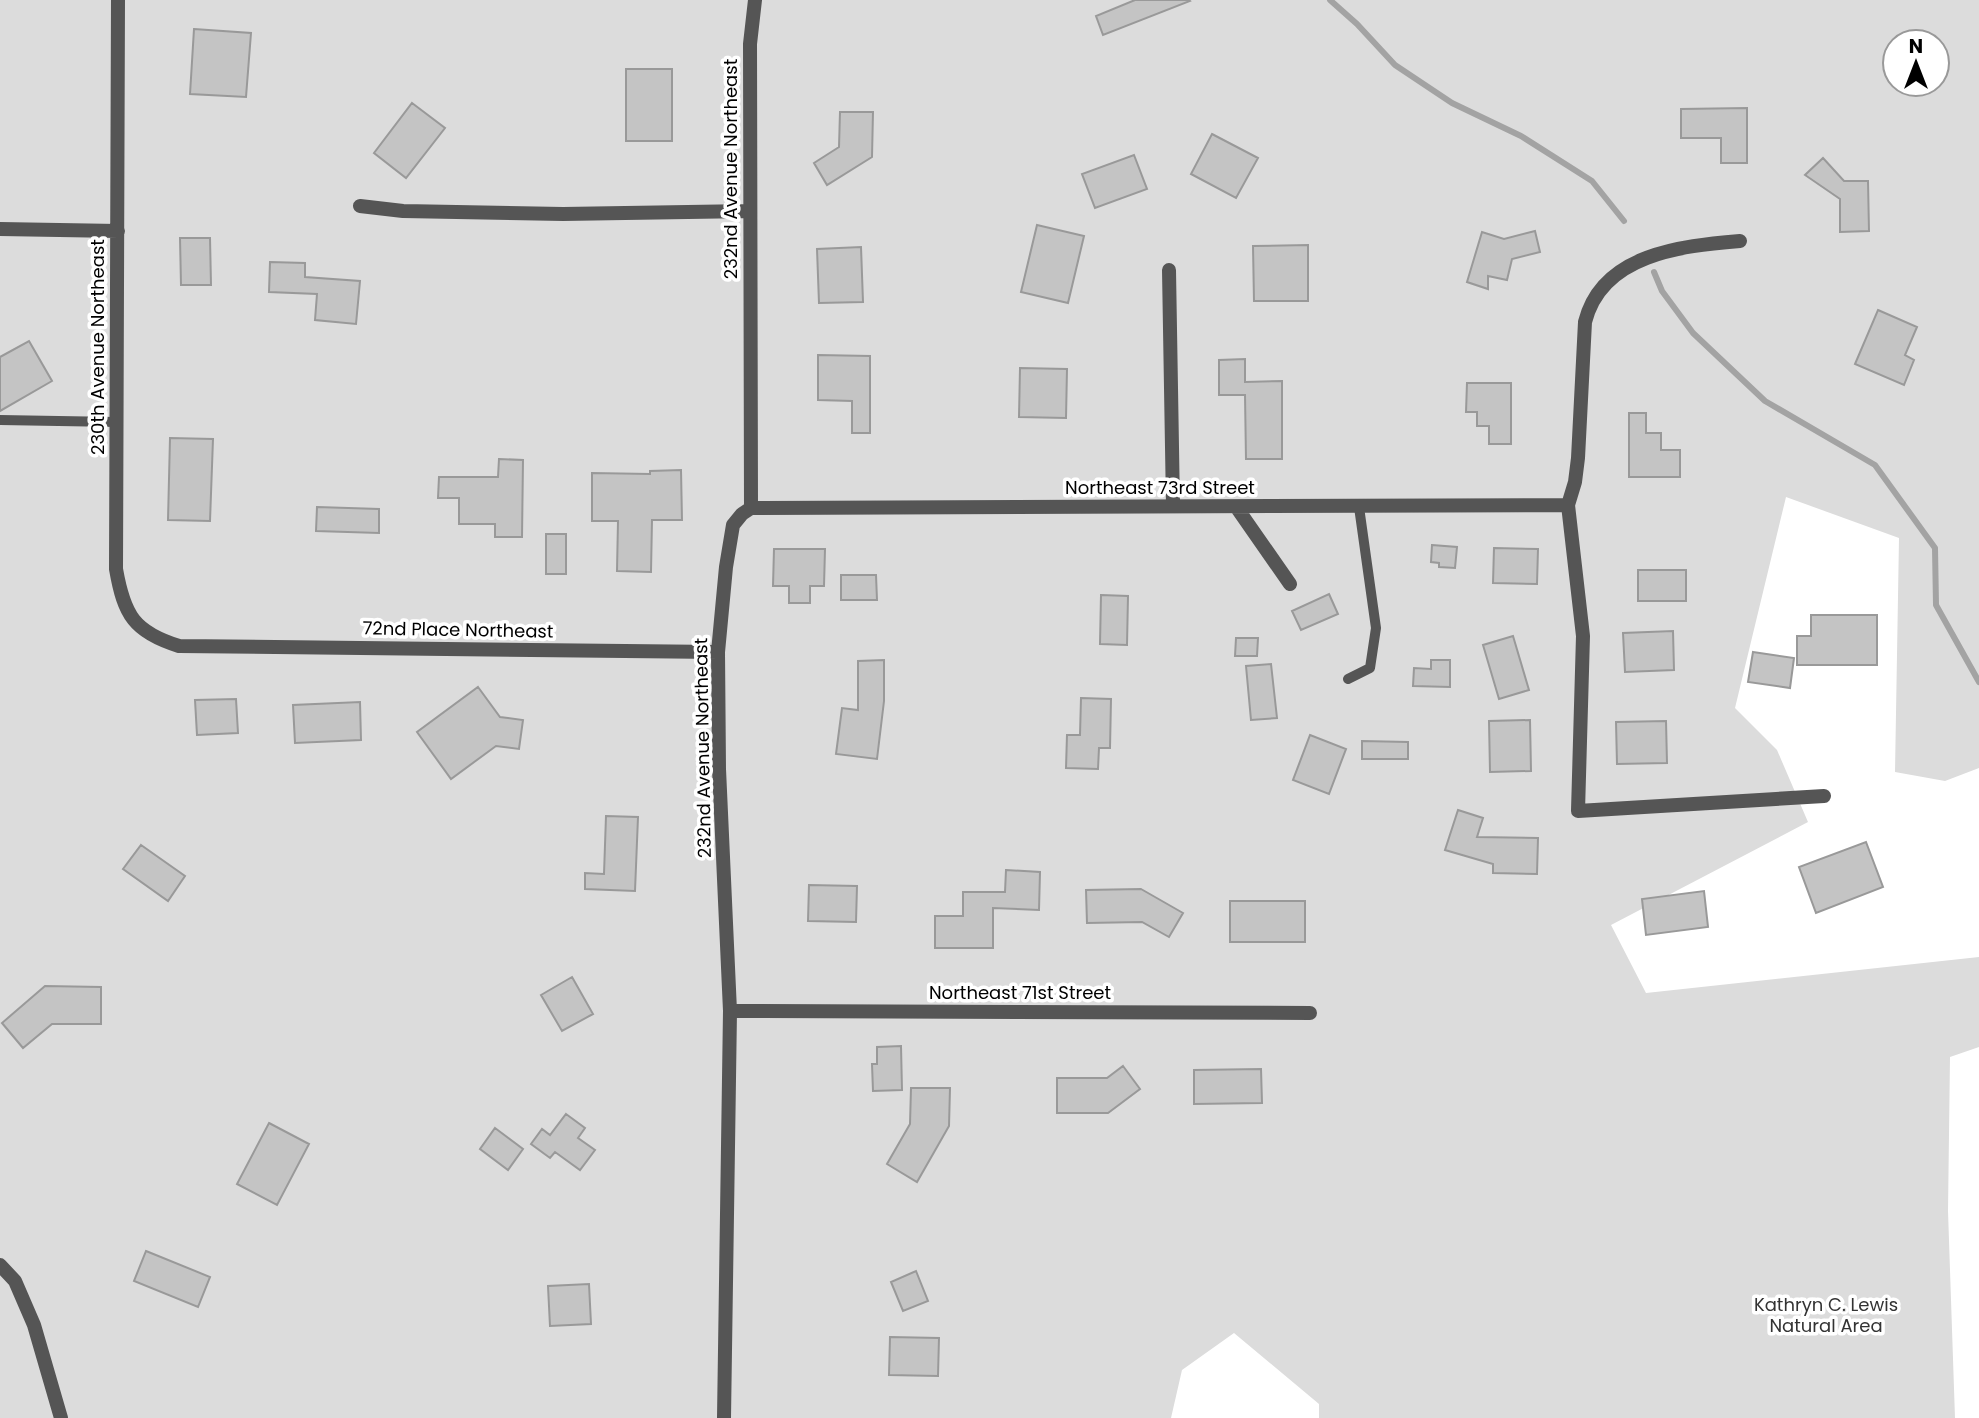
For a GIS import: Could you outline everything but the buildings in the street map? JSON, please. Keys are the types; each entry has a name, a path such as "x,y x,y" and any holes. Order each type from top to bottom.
{"street":[{"name":"230th Avenue Northeast","path":"118,0 116,569 120,595 135,624 155,639 179,646 197,647"},
{"name":"232nd Avenue Northeast","path":"724,1418 730,1011 719,769 718,652 733,525 751,508 750,44 755,0"},
{"path":"360,206 403,211 563,214 750,211"},
{"path":"0,229 118,231"},
{"path":"1740,241 1692,245 1642,260 1612,278 1589,306 1585,322 1578,458 1568,505 1583,636 1578,811 1824,796"},
{"path":"1169,270 1173,506"},
{"name":"Northeast 73rd Street","path":"751,508 1568,505"},
{"path":"1237,508 1290,584"},
{"name":"72nd Place Northeast","path":"197,647 718,652"},
{"name":"Northeast 71st Street","path":"730,1011 1310,1013"},
{"path":"0,1265 16,1281 34,1325 61,1418"}],"lane":[{"path":"0,420 117,422"},
{"path":"1348,679 1370,668 1376,628 1359,507"}],"green space":[{"name":"Kathryn C. Lewis Natural Area","path":"0,0 1979,0 1979,768 1945,781 1895,772 1899,538 1786,497 1735,708 1777,750 1808,822 1611,925 1646,993 1979,957 1979,1047 1950,1057 1948,1211 1955,1418 1319,1418 1319,1404 1234,1333 1182,1370 1171,1418 0,1418"}],"waterway":[{"path":"1330,0 1357,24 1395,65 1452,103 1521,136 1592,181 1624,221"},
{"path":"1654,272 1662,291 1693,333 1765,401 1875,465 1935,548 1936,605 1979,682"}]}
